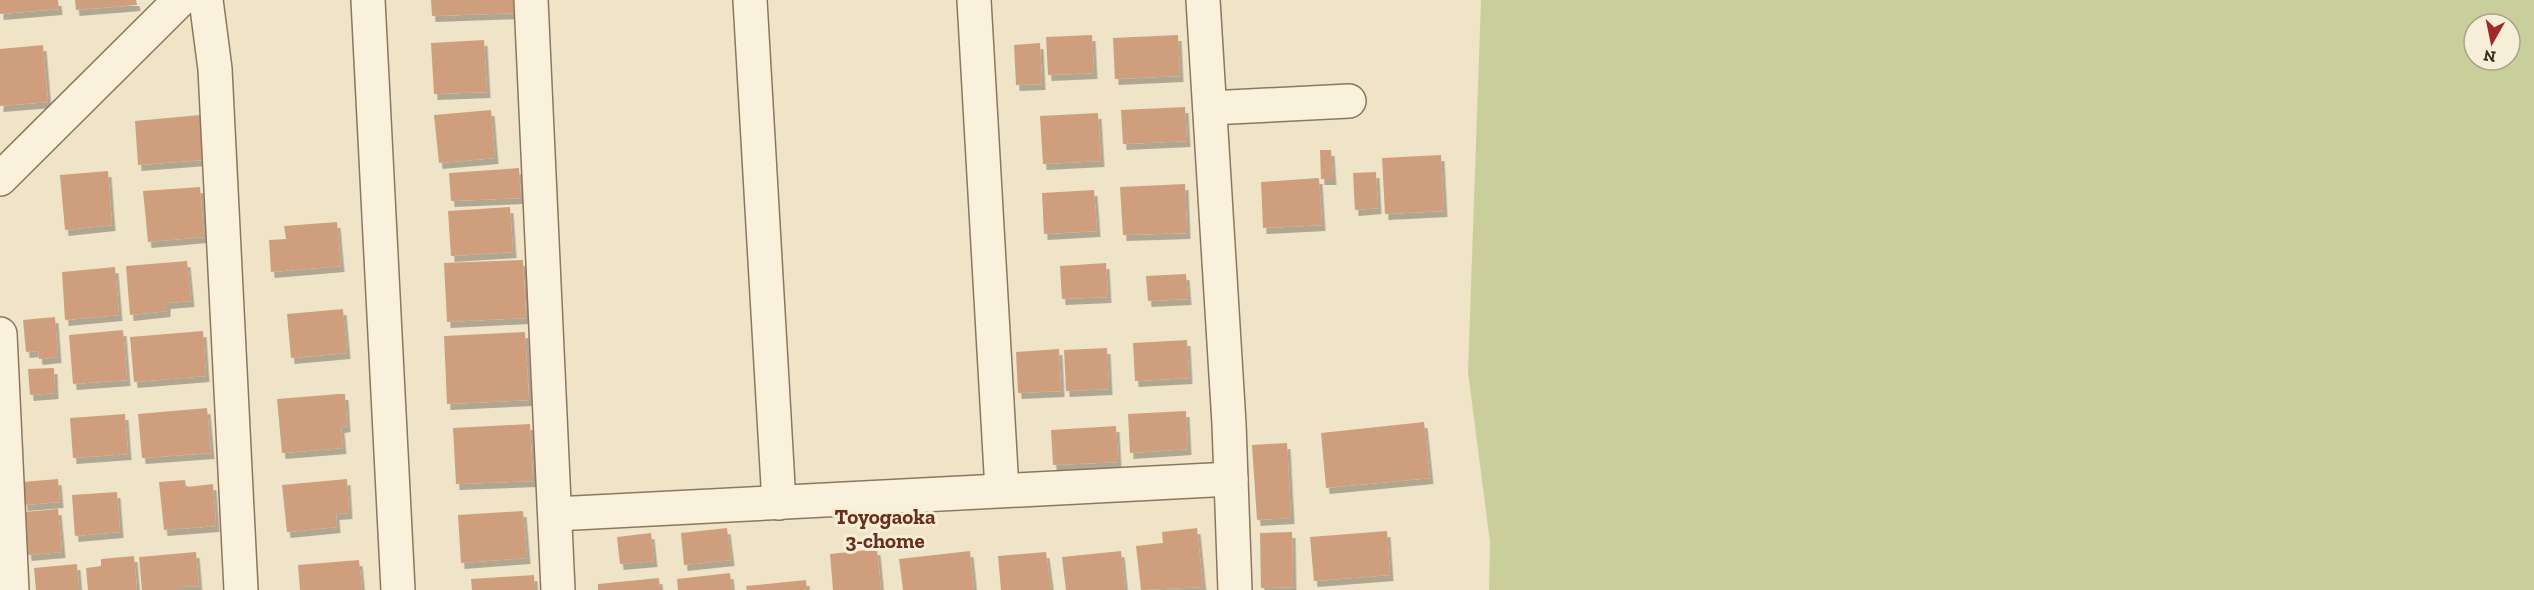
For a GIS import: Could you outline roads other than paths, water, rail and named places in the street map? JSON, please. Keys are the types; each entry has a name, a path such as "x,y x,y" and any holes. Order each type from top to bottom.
{"street":[{"path":"3,168 180,0"},
{"path":"206,0 214,69 241,590"},
{"path":"368,0 398,590"},
{"path":"531,0 558,590"},
{"path":"750,0 779,504"},
{"path":"974,0 1002,490"},
{"path":"1203,0 1231,479 1235,590"},
{"path":"1210,108 1349,101"},
{"path":"0,334 5,544 12,590"},
{"path":"555,514 1231,479"}],"district":[{"name":"Toyogaoka 3-chome","path":"885,528"}]}
